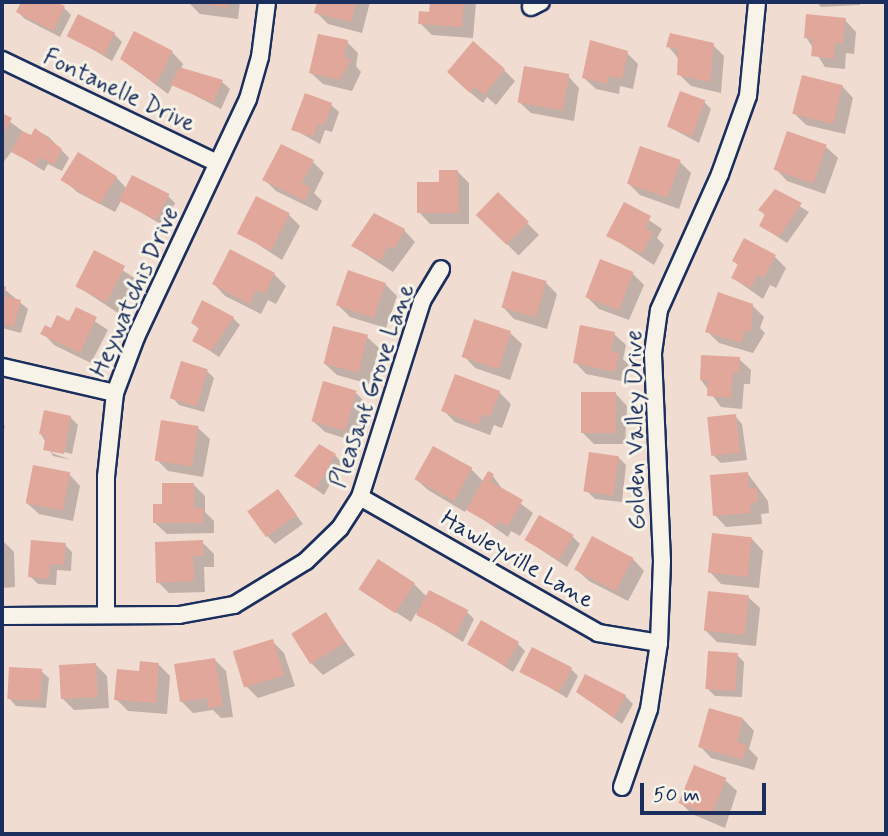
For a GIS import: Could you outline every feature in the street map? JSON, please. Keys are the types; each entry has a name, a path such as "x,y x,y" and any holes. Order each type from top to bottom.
{"street":[{"name":"Heywatchis Drive","path":"106,614 106,477 115,393 255,77 267,2"},
{"name":"Golden Valley Drive","path":"622,787 649,709 659,643 662,561 653,353 659,310 720,174 748,96 757,2"},
{"name":"Fontanelle Drive","path":"2,60 217,163"},
{"name":"Pleasant Grove Lane","path":"2,616 179,615 234,605 306,561 340,528 360,497 422,301 441,270"},
{"path":"2,367 115,393"},
{"name":"Hawleyville Lane","path":"360,497 598,633 659,643"}],"building":[{"path":"21,2 55,2 65,6 53,31 16,12"},
{"path":"191,2 228,2 227,8"},
{"path":"317,2 356,2 351,22 314,13"},
{"path":"430,2 464,2 462,27 418,24 419,11 429,12"},
{"path":"78,14 115,33 104,55 67,36"},
{"path":"806,14 846,18 843,43 835,43 834,59 811,56 813,39 804,38"},
{"path":"134,31 173,51 156,84 120,59"},
{"path":"670,33 714,43 710,82 677,75 678,49 666,47"},
{"path":"318,34 348,40 344,57 351,59 340,80 309,73"},
{"path":"590,40 628,51 622,79 609,76 607,84 582,78"},
{"path":"473,41 505,69 484,95 475,87 470,93 447,72"},
{"path":"524,66 569,74 563,110 518,102"},
{"path":"179,67 223,80 213,103 171,85"},
{"path":"802,75 843,85 833,124 792,114"},
{"path":"680,91 705,100 692,136 667,127"},
{"path":"305,93 332,103 324,126 318,124 313,137 291,130"},
{"path":"2,113 12,118 2,138"},
{"path":"35,128 62,149 54,165 40,157 36,165 11,152 22,131 31,135"},
{"path":"787,131 827,145 813,183 774,170"},
{"path":"281,144 314,160 302,183 311,188 305,201 262,180"},
{"path":"640,146 681,160 668,198 627,184"},
{"path":"78,152 117,176 100,204 61,180"},
{"path":"439,170 458,170 459,213 417,213 417,182 439,182"},
{"path":"132,175 169,194 156,220 119,201"},
{"path":"775,189 802,203 779,237 759,226 765,214 758,210"},
{"path":"498,192 529,222 507,245 476,215"},
{"path":"256,196 290,213 271,251 237,233"},
{"path":"624,202 651,216 645,228 653,232 642,254 606,236"},
{"path":"374,213 405,229 394,249 388,246 381,261 351,246"},
{"path":"744,238 776,255 764,278 758,275 751,288 731,278 738,264 732,261"},
{"path":"230,249 275,273 264,294 256,290 249,304 212,284"},
{"path":"94,250 125,266 107,302 75,287"},
{"path":"600,259 634,272 619,310 585,297"},
{"path":"348,270 386,283 374,318 336,305"},
{"path":"512,271 547,281 536,317 502,308"},
{"path":"2,285 6,287 4,296 21,300 14,327 2,324"},
{"path":"718,292 753,304 751,332 745,330 741,343 705,332"},
{"path":"202,300 234,317 211,351 192,341 199,328 191,323"},
{"path":"76,307 97,317 80,353 40,334 45,325 51,328 57,315 69,321"},
{"path":"474,319 511,331 499,369 462,357"},
{"path":"580,325 615,332 611,351 619,353 615,372 573,363"},
{"path":"333,326 368,335 358,373 324,364"},
{"path":"701,355 740,357 739,373 733,373 731,398 707,396 708,381 700,380"},
{"path":"181,361 208,369 196,406 170,398"},
{"path":"455,374 500,391 490,417 483,414 478,425 441,411"},
{"path":"323,381 357,391 345,431 311,421"},
{"path":"581,392 616,392 616,433 581,433"},
{"path":"44,410 71,416 64,454 43,450 46,436 39,434"},
{"path":"736,414 740,453 711,456 707,417"},
{"path":"161,420 199,426 192,466 155,460"},
{"path":"319,444 336,454 316,489 294,476"},
{"path":"433,446 472,468 454,501 415,479"},
{"path":"589,452 619,456 613,496 583,492"},
{"path":"33,465 70,472 63,511 26,503"},
{"path":"488,471 494,474 490,481 523,500 508,526 499,521 496,527 466,510"},
{"path":"748,472 749,488 757,488 758,502 750,503 751,513 713,516 710,475"},
{"path":"162,483 194,483 194,508 203,508 203,523 153,523 153,504 162,504"},
{"path":"278,489 297,515 266,537 247,511"},
{"path":"539,515 574,535 559,560 524,540"},
{"path":"712,533 752,537 748,577 708,573"},
{"path":"592,536 633,558 616,592 574,570"},
{"path":"31,540 66,543 64,565 50,564 49,579 28,577"},
{"path":"203,540 203,556 193,556 194,581 156,583 155,542"},
{"path":"378,559 415,583 395,613 358,589"},
{"path":"429,590 468,610 455,635 416,615"},
{"path":"708,591 749,595 745,635 704,631"},
{"path":"326,612 345,643 310,664 291,634"},
{"path":"481,620 519,642 505,666 467,644"},
{"path":"273,639 284,675 244,688 233,651"},
{"path":"532,647 572,667 559,692 519,672"},
{"path":"708,651 738,653 735,691 705,689"},
{"path":"215,658 223,706 208,708 207,698 180,702 174,664"},
{"path":"140,661 159,663 156,703 114,700 117,669 139,671"},
{"path":"96,663 98,697 61,699 59,665"},
{"path":"9,667 42,669 40,701 7,699"},
{"path":"585,674 626,695 614,718 576,692"},
{"path":"709,708 743,718 737,742 747,745 743,760 698,747"},
{"path":"694,765 726,778 711,816 679,803"}],"waterway":[{"path":"886,218 886,273"}]}
